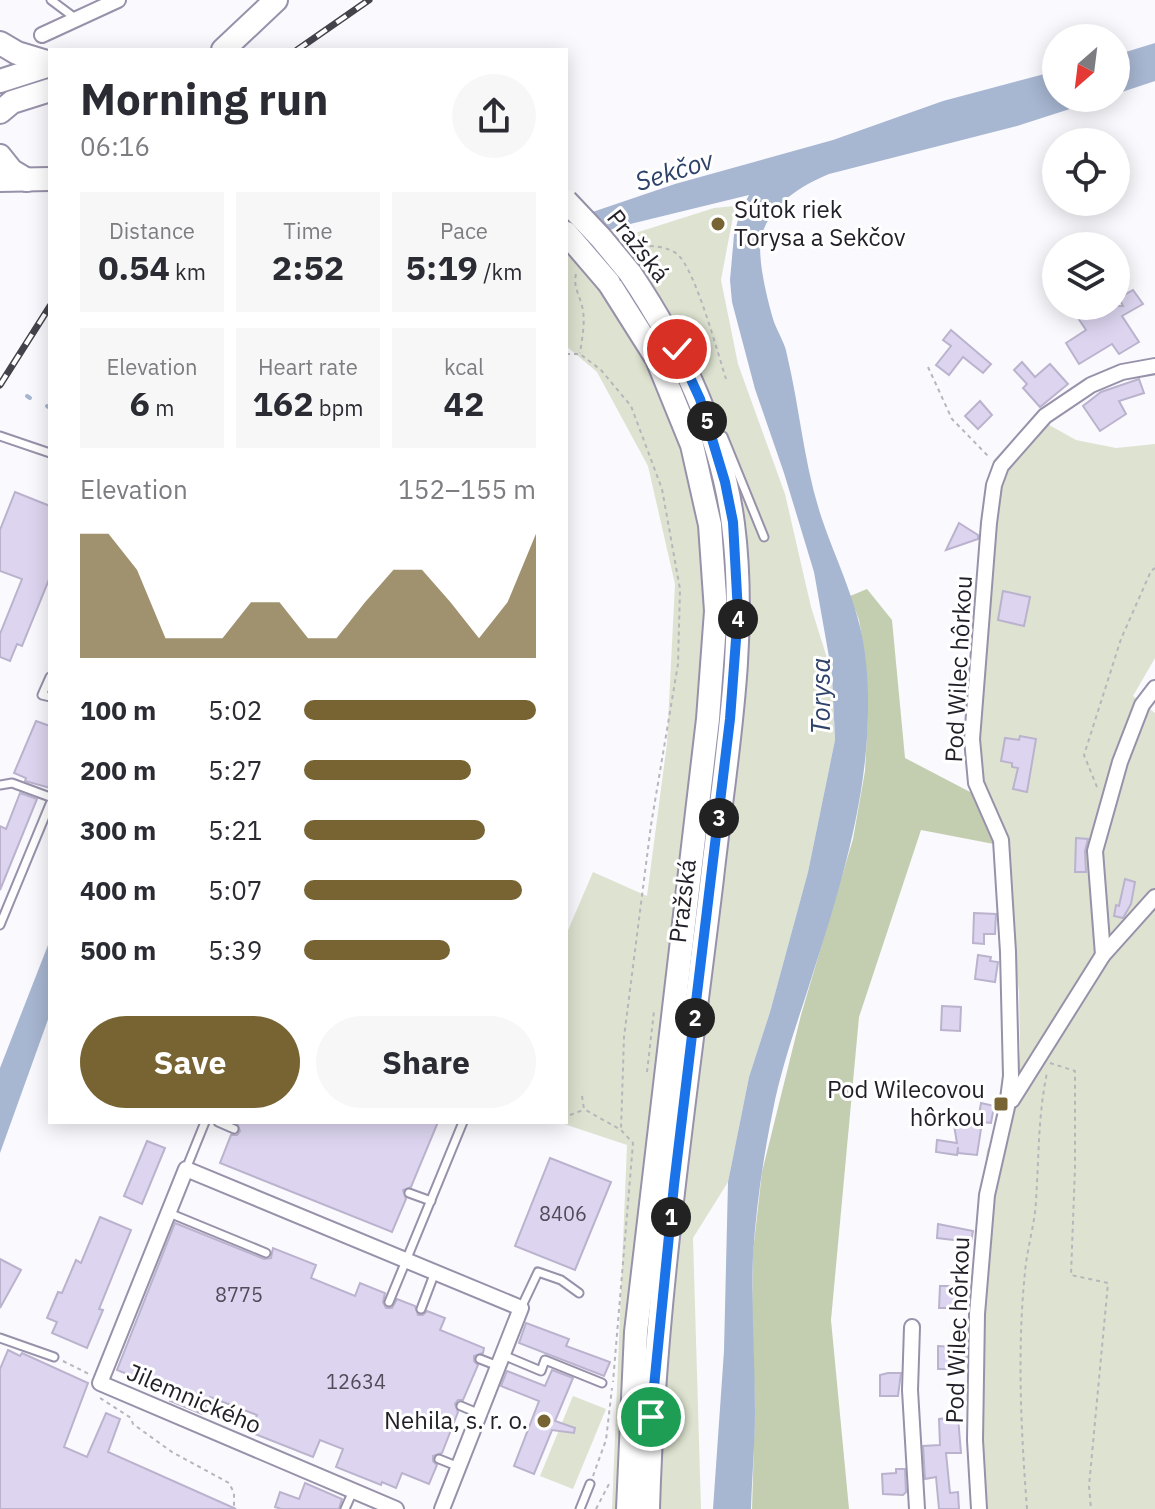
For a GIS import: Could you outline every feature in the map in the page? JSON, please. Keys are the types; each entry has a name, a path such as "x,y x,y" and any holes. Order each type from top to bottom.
{"main road":[{"path":"225,48 276,0"},
{"path":"0,43 17,53 48,63"},
{"path":"0,81 48,65"},
{"path":"0,112 12,102 48,91"},
{"path":"0,156 12,171 27,180"},
{"path":"0,180 48,179"},
{"name":"Pražská","path":"568,203 630,273 677,349 704,411 733,522 738,613 730,719 701,964 672,1110 636,1332 628,1509"},
{"name":"Pražská","path":"568,235 609,283 657,359 677,403 692,445 710,525 715,582 715,644 678,967 648,1509"}],"street":[{"path":"42,35 112,1"},
{"name":"Pod Wilec hôrkou","path":"979,1509 975,1440 977,1314 987,1195 1011,1076 1001,840 976,783 972,739 994,485 1001,466 1045,416 1067,399 1122,372 1155,366"},
{"path":"1103,955 1095,851 1120,762 1142,705 1155,688"},
{"name":"Pod Wilec hôrkou","path":"1007,1107 1103,955 1155,897"},
{"path":"186,1169 521,1308 442,1509"},
{"name":"Jilemnického","path":"186,1169 100,1383 396,1509"},
{"name":"Pod Wilec hôrkou","path":"912,1327 910,1390 917,1509"}],"lane":[{"path":"51,0 76,20"},
{"path":"704,411 724,437 764,537"},
{"path":"0,436 48,452"},
{"path":"0,785 12,783 48,796"},
{"path":"0,925 48,809"},
{"path":"701,964 706,1005"},
{"path":"666,1002 678,967"},
{"path":"672,1110 699,1064"},
{"path":"656,1071 672,1110"},
{"name":"Jilemnického","path":"186,1169 204,1124"},
{"path":"223,1124 234,1129"},
{"path":"389,1302 462,1124"},
{"path":"409,1193 431,1201"},
{"path":"169,1213 266,1253"},
{"path":"421,1309 435,1272"},
{"path":"521,1308 538,1272 561,1280 579,1293"},
{"path":"0,1338 54,1357"},
{"path":"480,1359 501,1360 541,1371 545,1360 602,1383"},
{"path":"461,1406 480,1414"},
{"path":"439,1459 459,1467"},
{"path":"580,1509 590,1484"},
{"path":"345,1509 353,1491"}],"path":[{"path":"568,354 580,354 601,370 631,406 662,489 680,589 678,664 651,825 624,1037 621,1130"},
{"path":"928,367 952,419 1001,466"},
{"path":"1110,799 1096,785 1084,755 1121,639 1155,568"},
{"path":"649,1081 647,1071 654,1011"},
{"path":"1027,1509 1021,1436 1021,1329 1025,1271 1036,1203 1043,1089 1049,1063 1075,1071 1071,1275 1108,1283 1089,1486 1091,1509"},
{"path":"582,1096 584,1109"},
{"path":"584,1109 621,1130 633,1143 606,1440 590,1484"},
{"path":"570,1115 584,1109"},
{"path":"54,1357 93,1379"},
{"path":"98,1396 172,1452 229,1483 234,1493 234,1509"},
{"path":"596,1509 614,1474"}],"green space":[{"path":"735,206 721,280 738,364 785,494 811,607 832,674 835,740 808,872 749,1077 728,1182 693,1238 701,1509 612,1509 627,1145 564,1124 568,1124 568,930 593,872 647,896 667,743 675,584 648,466 597,372 568,348 568,254 714,208"},
{"path":"1042,421 1076,440 1116,448 1155,444 1155,658 1133,696 1155,713 1155,1509 978,1509 966,1338 987,1150 1016,1097 1020,1050 1019,992 1010,924 1008,864 974,794 994,523 1004,470"},
{"path":"867,589 892,620 905,758 974,794 999,845 921,830 859,1017 831,1320 849,1509 752,1509 755,1409 753,1252 762,1172 801,1015 853,839 865,771 868,716 865,655 859,620 850,596"},
{"path":"573,1396 606,1409 573,1489 540,1476"}],"water":[{"path":"1155,43 1155,81 1130,89 1130,51"},
{"path":"1042,75 1042,112 1060,112 829,174 807,185 778,207 761,239 760,258 766,293 786,351 816,499 862,636 868,696 867,739 855,824 845,865 784,1064 763,1165 753,1256 755,1411 751,1509 713,1509 724,1351 728,1182 749,1077 808,872 835,740 832,674 814,572 755,389 732,302 730,280 734,235 740,212 749,195 618,227 568,246 568,220 675,184 833,140 943,101"},
{"path":"48,945 48,1020 0,1153 0,1068"}],"building":[{"path":"1133,290 1143,304 1130,311 1130,292"},
{"path":"1079,320 1125,320 1139,342 1119,354 1112,344 1079,364 1066,343 1086,330"},
{"path":"951,330 991,364 983,373 963,357 949,375 936,365 951,346 943,340"},
{"path":"1022,362 1035,377 1050,364 1068,384 1040,407 1023,388 1027,384 1014,370"},
{"path":"1139,379 1144,393 1119,401 1126,414 1100,431 1083,406 1101,392"},
{"path":"980,401 992,415 978,429 965,416"},
{"path":"15,492 48,505 48,582 22,646 17,644 10,661 0,657 0,634 22,579 0,571 0,530"},
{"path":"959,523 978,535 978,539 946,550"},
{"path":"1003,591 1030,597 1024,626 998,620"},
{"path":"36,721 48,725 48,787 25,781 26,778 14,773"},
{"path":"1020,736 1036,739 1027,792 1013,789 1018,768 1001,761 1005,738 1019,740"},
{"path":"20,793 37,799 0,890 0,826 6,829"},
{"path":"1076,838 1088,839 1086,872 1075,872"},
{"path":"1125,879 1135,882 1131,904 1123,918 1114,916"},
{"path":"974,913 996,914 995,934 984,934 984,944 973,943"},
{"path":"978,955 991,957 990,961 998,962 995,982 975,979"},
{"path":"942,1006 961,1007 960,1031 941,1030"},
{"path":"981,1103 994,1106 991,1123 982,1122 977,1155 958,1153 958,1147 957,1155 936,1152 937,1140 957,1143 954,1125 957,1122 981,1121 978,1121"},
{"path":"238,1124 437,1124 411,1187 403,1190 406,1199 392,1232 220,1163 231,1135 237,1135 240,1131"},
{"path":"147,1141 165,1148 142,1204 124,1196"},
{"path":"550,1158 611,1182 575,1270 515,1246"},
{"path":"100,1217 131,1230 87,1348 52,1333 57,1322 47,1318 76,1260 81,1263"},
{"path":"175,1223 264,1259 271,1258 273,1248 316,1265 311,1278 355,1296 360,1283 385,1293 383,1302 386,1308 392,1308 397,1299 415,1306 418,1315 427,1311 445,1318 440,1330 484,1348 483,1353 474,1356 478,1365 463,1400 455,1404 458,1412 442,1453 433,1456 437,1465 429,1484 402,1473 396,1488 382,1482 381,1485 336,1467 343,1449 320,1440 313,1457 250,1432 257,1415 210,1397 202,1414 147,1388 149,1383 117,1370"},
{"path":"938,1224 973,1231 971,1242 937,1238"},
{"path":"0,1259 21,1270 0,1308"},
{"path":"940,1286 957,1286 956,1305 953,1308 939,1308"},
{"path":"526,1323 569,1339 566,1346 610,1362 604,1376 519,1343"},
{"path":"938,1346 966,1348 966,1360 955,1360 955,1369 938,1369"},
{"path":"8,1350 20,1356 22,1353 88,1383 64,1447 87,1457 106,1413 120,1419 108,1452 236,1509 0,1509 0,1369"},
{"name":"Nehila, s. r. o.","path":"552,1370 573,1378 555,1421 575,1428 574,1433 552,1430 534,1474 514,1466 539,1401 501,1386 507,1371 545,1386"},
{"path":"901,1373 898,1396 880,1396 880,1375"},
{"path":"958,1417 961,1453 946,1453 950,1493 958,1492 959,1509 939,1509 936,1477 925,1479 923,1446 940,1445 939,1419"},
{"path":"896,1469 905,1469 906,1492 903,1495 883,1494 882,1474 896,1473"},
{"path":"305,1483 342,1499 339,1509 275,1507 280,1492 299,1499"}],"railway":[{"path":"300,48 369,0"},
{"path":"0,385 48,309"}],"place":[{"name":"Sútok riek Torysa a Sekčov","path":"718,224"},
{"name":"Pod Wilecovou hôrkou","path":"1001,1104"},
{"name":"Nehila, s. r. o.","path":"544,1421"}],"route":[{"path":"651,1417 674,1185 730,719 738,613 733,522 725,482 700,399 677,349"}],"water label":[{"name":"Sekčov","path":"674,171"},
{"name":"Torysa","path":"821,696"}]}
